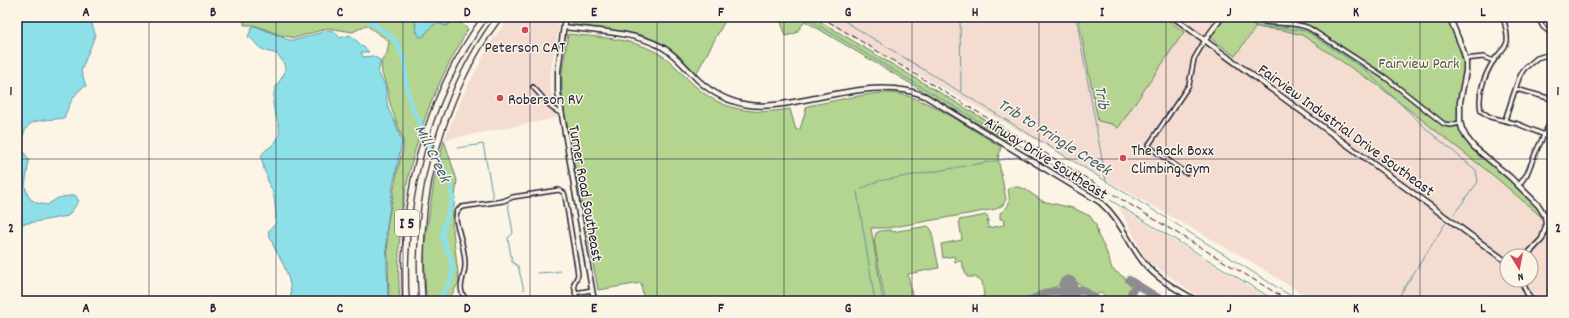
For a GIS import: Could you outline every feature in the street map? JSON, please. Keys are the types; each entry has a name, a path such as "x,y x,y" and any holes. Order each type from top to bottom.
{"highway":[{"name":"I 5","path":"406,301 405,269 407,222 414,176 422,146 430,122 454,67 484,17"},
{"name":"I 5","path":"422,301 420,264 422,229 426,192 439,139 452,102 469,66 499,17"}],"street":[{"path":"465,17 468,20"},
{"name":"Turner Road Southeast","path":"565,17 557,82 560,112 594,301"},
{"name":"Fairview Industrial Drive Southeast","path":"1173,17 1499,256"},
{"path":"1186,173 1148,146 1189,85 1194,58 1204,40 1222,17"},
{"path":"1249,17 1262,22 1296,24 1309,28 1386,78 1444,124 1451,125 1460,123"},
{"path":"1451,17 1465,59 1466,71 1460,102 1460,123 1466,137 1474,147 1519,185 1539,206 1545,216 1545,230 1542,239 1534,248"},
{"path":"1503,17 1506,29 1506,43 1487,73 1482,88 1480,106 1481,111 1490,117 1505,120 1552,138"},
{"path":"1538,17 1543,27 1552,34"},
{"name":"Airway Drive Southeast","path":"564,27 625,35 662,47 676,57 699,81 714,92 730,100 744,104 770,106 880,88 905,89 925,96 1100,202 1117,219 1139,257 1150,270 1168,284 1197,301"},
{"path":"1505,120 1521,73 1527,65 1542,56 1552,56"},
{"path":"1465,59 1483,57 1494,61"},
{"path":"533,87 552,108 560,112"},
{"path":"1516,89 1552,99"},
{"path":"1519,185 1527,174 1552,118"},
{"path":"468,301 462,294 461,288 465,264 456,220 458,210 462,207 554,190 562,191 565,196 578,267 578,275 574,284 577,301"},
{"path":"1545,216 1552,216"},
{"path":"1525,288 1531,301"},
{"path":"575,293 592,290"},
{"path":"502,301 519,301"}],"shaded area":[{"path":"510,17 561,17 549,81 557,118 444,140 466,89 492,40"},
{"path":"817,17 1271,17 1316,42 1505,180 1552,225 1552,301 1314,301 1250,261"},
{"path":"1119,207 1273,301 1205,301 1146,260"}],"green space":[{"path":"244,17 413,17 416,32 423,37 430,27 437,23 447,26 456,19 468,29 444,73 420,133 412,160 406,188 399,244 400,301 389,301 387,227 398,167 403,149 403,140 391,107 382,73 381,62 387,53 389,41 366,25 353,32 328,28 295,38 280,35 254,25 244,25"},
{"path":"569,17 727,17 696,74 672,50 661,44 624,32 573,25 569,20"},
{"path":"777,17 813,17 1019,140 1010,142 997,135 805,21 796,33 786,36 780,19"},
{"path":"1078,17 1164,17 1184,32 1118,128 1112,124 1098,121"},
{"path":"1225,17 1237,17 1256,27 1235,56 1212,39 1212,34"},
{"name":"Fairview Park","path":"1239,17 1295,17 1316,21 1318,17 1451,17 1466,61 1459,112 1466,137 1537,203 1545,220 1494,176 1377,85 1302,35 1283,30 1261,28"},
{"path":"568,34 612,39 634,43 645,47 660,54 675,66 693,84 715,100 738,109 751,111 777,111 790,109 796,130 800,129 807,106 882,93 905,95 919,100 948,114 1001,147 998,158 1006,199 1003,205 996,209 888,228 871,228 883,301 644,301 641,283 598,290 571,147 573,147 564,112 562,73"},
{"path":"444,140 457,180 452,223 459,282 448,301 426,301 424,248 434,181"},
{"path":"1011,187 1025,189 1042,201 1073,208 1090,216 1096,225 1098,235 1107,253 1112,269 1125,278 1132,286 1129,294 1130,301 1113,301 1101,293 1095,295 1078,283 1058,286 1027,298 1025,297 1019,301 971,301 984,296 982,281 976,277 967,277 961,261 955,262 954,256 943,258 941,244 962,240 959,220 987,215 989,221 987,221 988,228 1004,225 1003,219 1000,219 1000,213 1009,203 1008,189"},
{"path":"928,226 931,229 939,268 908,274 913,301 885,301 874,240 876,233 880,231 891,230 892,232"}],"water":[{"path":"17,17 90,17 95,34 81,71 86,86 75,95 64,118 34,122 29,125 25,130 21,148 29,160 25,186 28,196 32,200 37,203 47,205 58,198 75,195 79,201 68,216 17,225"},
{"path":"413,17 454,17 456,19 444,26 438,23 435,24 423,37 420,37"},
{"path":"255,26 289,40 296,40 329,30 334,31 340,38 350,35 369,52 361,52 363,57 373,56 380,60 378,72 385,85 388,108 402,142 393,185 386,232 388,301 291,301 287,272 268,232 276,223 275,210 273,194 265,173 261,156 278,138 279,125 274,111 273,102 274,93 285,71 285,66 277,54 262,49 248,37 252,27"}],"waterway":[{"name":"Mill Creek","path":"364,17 393,38 397,44 405,62 406,84 413,110 450,181 453,198 442,233 453,271 450,282 438,301"},
{"path":"800,17 811,21 1103,195"},
{"name":"Trib to Pringle Creek","path":"838,17 1299,301"},
{"name":"Trib","path":"960,17 961,92"},
{"name":"Trib","path":"1076,17 1106,181"},
{"name":"Trib to Pringle Creek","path":"1242,19 1257,27 1284,28 1306,31 1364,69 1431,133 1476,170 1478,182 1454,214"},
{"path":"457,148 483,144 493,198"},
{"path":"861,189 878,181 1018,157"},
{"path":"857,192 875,301"},
{"name":"Trib to Pringle Creek","path":"1110,200 1276,301"},
{"path":"508,204 513,233 508,238 512,262 518,266 524,290"},
{"name":"Trib to Pringle Creek","path":"1396,301 1445,224"},
{"path":"537,273 560,271"}],"taxiway":[{"path":"1129,280 1163,301"},
{"path":"1131,301 1131,293 1135,287 1138,286"},
{"path":"1028,301 1055,291 1065,294 1070,298 1073,293 1080,290 1087,292 1098,301"}],"runway":[{"path":"1068,285 1070,301"}],"railway":[{"path":"821,17 1289,301"}],"place":[{"name":"Peterson CAT","path":"525,30"},
{"name":"Roberson RV","path":"500,98"},
{"name":"The Rock Boxx Climbing Gym","path":"1123,158"}]}
